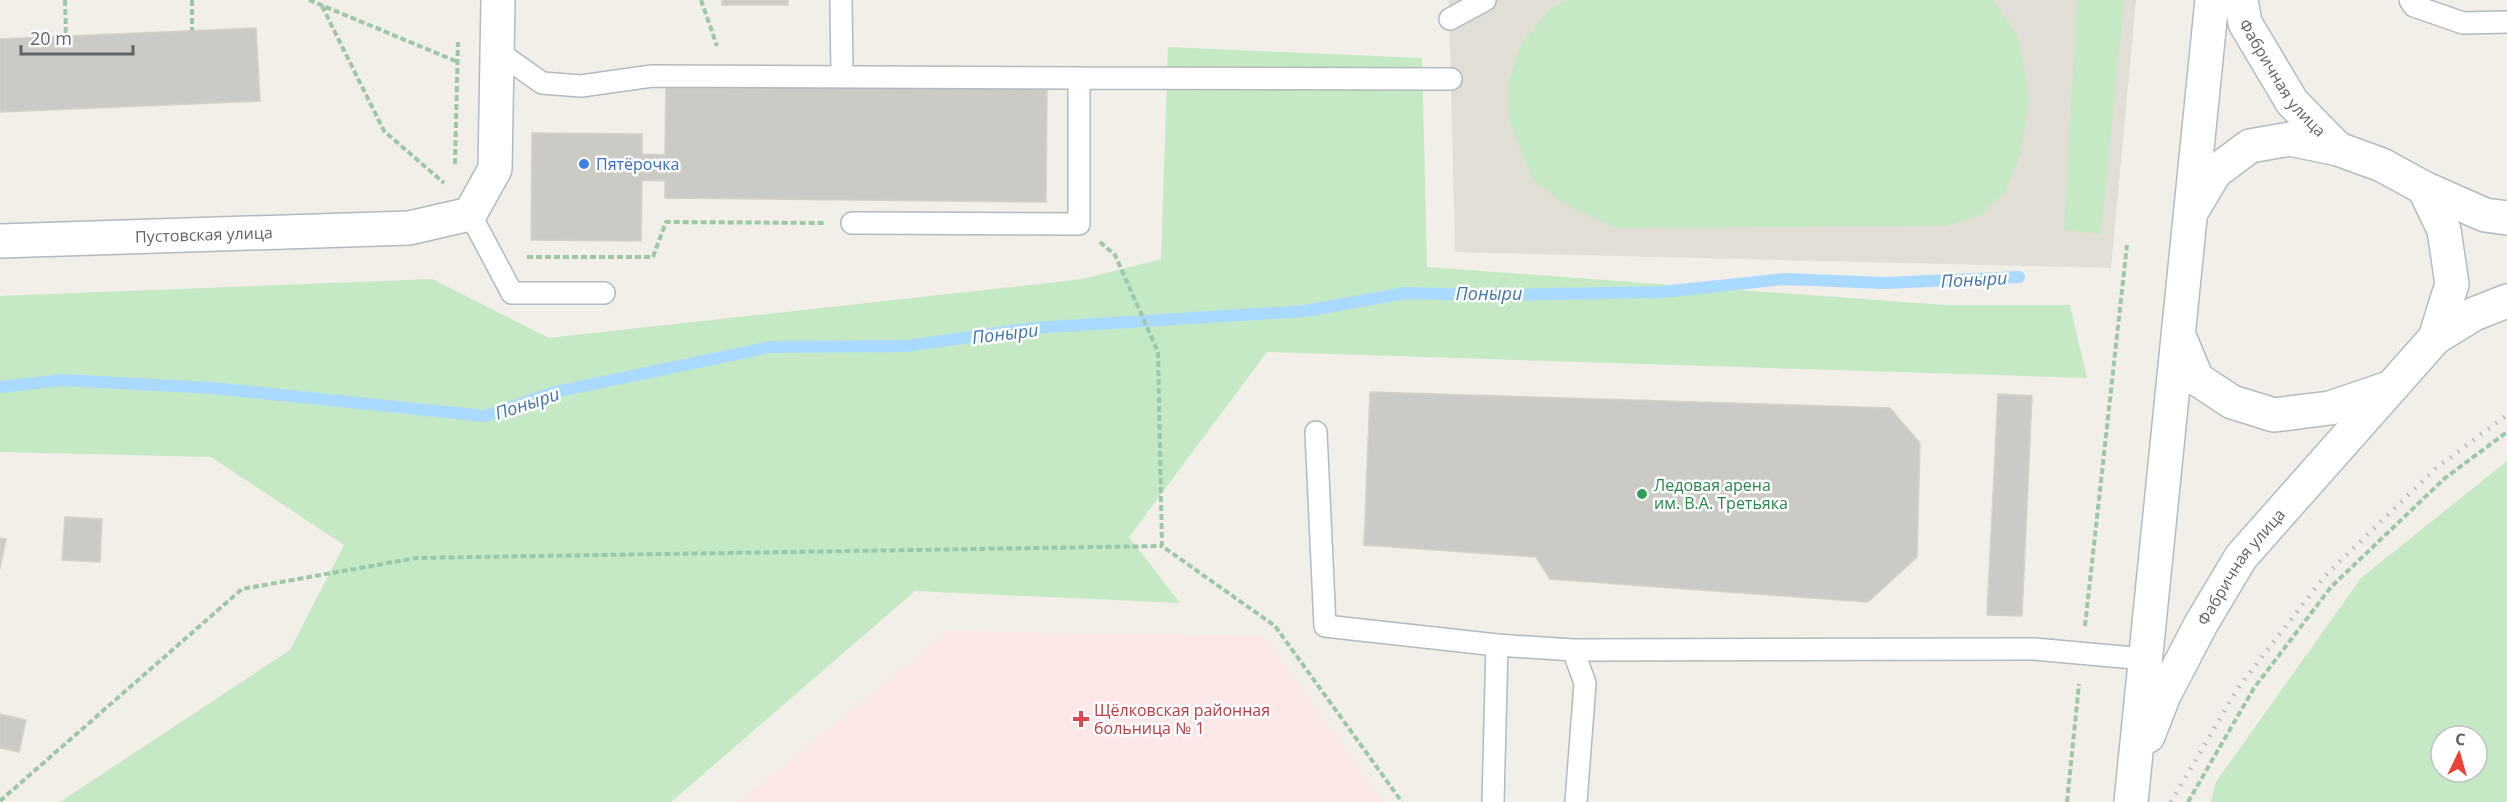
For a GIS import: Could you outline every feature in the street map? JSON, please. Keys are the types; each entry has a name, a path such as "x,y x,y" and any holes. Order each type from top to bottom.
{"street":[{"path":"462,203 495,170 498,0"},
{"name":"Фабричная улица","path":"2132,786 2212,0"},
{"name":"Фабричная улица","path":"2241,0 2245,22 2292,102 2338,149"},
{"name":"Фабричная улица","path":"2132,786 2164,695 2201,624 2241,557 2435,338 2452,284 2444,230 2424,188 2382,165 2338,149 2290,139 2250,146 2215,172 2189,215"},
{"path":"2424,188 2485,215 2507,218"},
{"name":"Пустовская улица","path":"0,241 409,228 462,203"},
{"path":"2435,338 2474,314 2507,301"},
{"name":"Фабричная улица","path":"2177,332 2197,379 2232,402 2274,415 2330,408 2388,389"}],"lane":[{"path":"841,0 842,76"},
{"path":"1450,19 1485,0"},
{"path":"2410,0 2414,6 2463,23 2507,22"},
{"path":"497,51 542,83 581,86 652,76 727,75 1451,79"},
{"path":"852,223 1079,224 1079,78"},
{"path":"462,203 512,293 604,293"},
{"path":"1316,432 1325,626 1497,645 1573,650 2034,649 2145,659"},
{"path":"1494,802 1497,645"},
{"path":"1573,650 1585,683 1575,802"}],"path":[{"path":"65,0 66,36"},
{"path":"192,0 192,30"},
{"path":"309,0 458,62"},
{"path":"700,0 727,75"},
{"path":"322,6 384,131 462,203"},
{"path":"458,31 462,203"},
{"path":"520,252 528,258 653,257 666,222 852,223"},
{"path":"1079,224 1115,255 1158,352 1162,546"},
{"path":"2067,802 2127,245"},
{"path":"2188,802 2254,688 2331,586 2445,478 2507,432"},
{"path":"0,801 242,589 416,558 1162,546 1275,626 1402,802"}],"shaded area":[{"path":"1449,0 2136,0 2111,268 1455,252"},
{"name":"Щёлковская районная больница № 1","path":"948,631 1263,636 1382,802 739,802"}],"green space":[{"path":"1568,0 1993,0 2019,38 2029,99 2021,152 2006,190 1981,215 1945,226 1617,228 1570,207 1533,180 1509,120 1508,85 1520,46 1550,9"},
{"path":"2077,0 2124,0 2101,234 2064,230"},
{"path":"1168,47 1422,58 1427,267 1945,305 2070,305 2087,378 1267,352 1129,537 1180,603 915,591 671,802 60,802 290,650 344,545 211,457 0,452 0,296 432,279 549,338 1083,279 1161,259"},
{"path":"2507,461 2507,802 2211,802 2216,782 2361,578"}],"building":[{"path":"722,0 788,0 788,5 722,5"},
{"path":"256,28 260,101 0,112 0,39"},
{"path":"666,83 1047,87 1046,202 665,198 665,181 642,180 641,241 531,240 532,133 642,134 642,154 665,155"},
{"name":"Ледовая арена им. В.А. Третьяка","path":"1370,392 1890,408 1920,443 1917,557 1868,602 1550,579 1536,557 1364,545"},
{"path":"1998,394 2032,396 2022,616 1987,615"},
{"path":"65,517 102,519 100,562 62,560"},
{"path":"0,538 6,539 0,569"},
{"path":"0,714 26,720 19,752 0,748"}],"waterway":[{"name":"Поныри","path":"0,387 62,380 212,388 485,416 555,392 770,347 906,346 1033,328 1305,311 1405,293 1490,295 1661,292 1785,279 1885,283 2019,277"}],"railway":[{"path":"2171,802 2238,688 2324,577 2435,469 2507,415"}],"place":[{"name":"Пятёрочка","path":"584,164"},
{"name":"Ледовая арена им. В.А. Третьяка","path":"1642,494"},
{"name":"Щёлковская районная больница № 1","path":"1081,719"}]}
